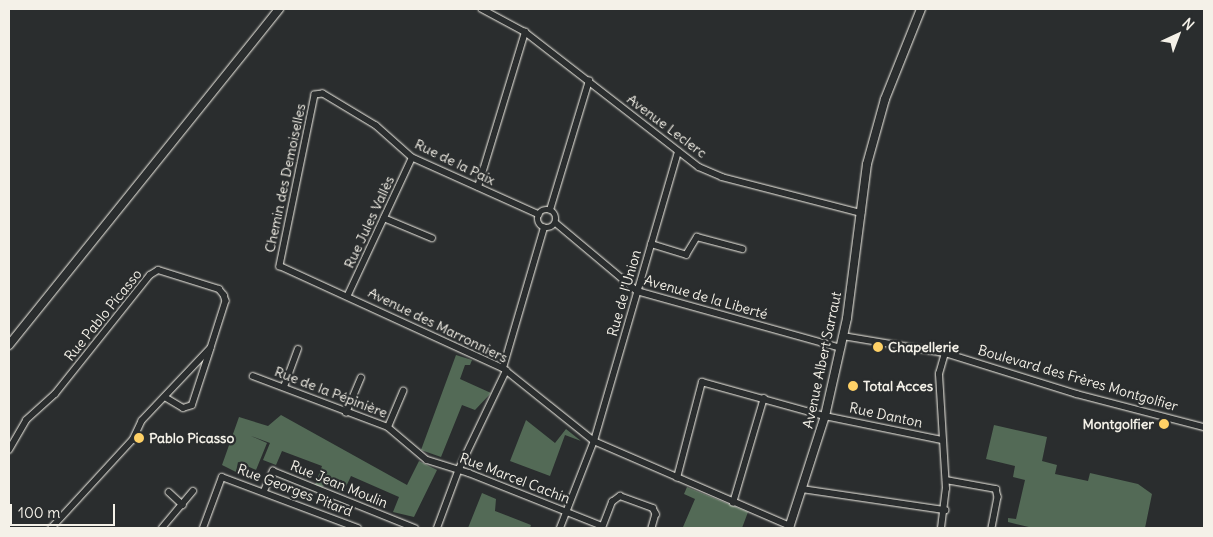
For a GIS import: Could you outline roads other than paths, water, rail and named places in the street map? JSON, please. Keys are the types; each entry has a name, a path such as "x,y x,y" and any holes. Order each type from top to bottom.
{"street":[{"path":"9,345 279,9"},
{"name":"Avenue Leclerc","path":"482,9 525,32 699,167 722,177 861,214"},
{"name":"Avenue Albert Sarraut","path":"790,527 825,416 841,348 867,164 885,99 921,9"},
{"path":"478,187 525,32"},
{"path":"544,228 538,221 539,215 550,210 589,81"},
{"name":"Rue de la Paix","path":"315,95 323,94 376,126 412,158 539,215"},
{"name":"Chemin des Demoiselles","path":"280,266 315,95"},
{"name":"Rue de l'Union","path":"560,528 594,441 678,152"},
{"name":"Rue Jules Vallès","path":"348,295 412,158"},
{"path":"544,228 556,223 555,214 550,210"},
{"path":"384,218 432,238"},
{"name":"Avenue de la Liberté","path":"556,223 637,291 841,348"},
{"path":"437,528 459,470 504,369 544,228"},
{"path":"651,244 686,255 697,237 742,249"},
{"name":"Avenue des Marronniers","path":"280,266 348,295 504,369 594,441 790,527"},
{"name":"Rue Pablo Picasso","path":"9,450 26,420 45,404 150,275 158,270 219,289 226,301 192,405 183,408 165,397"},
{"name":"Boulevard des Frères Montgolfier","path":"843,336 945,353 1077,394 1204,427"},
{"name":"Rue Pablo Picasso","path":"52,528 133,440 142,421 211,348"},
{"path":"284,387 298,349"},
{"path":"941,528 945,510 946,480 939,374 945,353"},
{"name":"Rue de la Pépinière","path":"253,376 346,413 388,427 419,456"},
{"path":"346,413 362,378"},
{"name":"Rue Danton","path":"677,478 702,382 825,416 942,440"},
{"path":"388,427 403,391"},
{"path":"733,503 764,398"},
{"name":"Rue Marcel Cachin","path":"419,456 567,511 602,527"},
{"name":"Rue Jean Moulin","path":"264,491 273,471 415,528"},
{"name":"Rue Georges Pitard","path":"203,528 222,476 358,528"},
{"path":"946,480 996,489 998,497 992,528"},
{"path":"802,489 945,510"},
{"path":"162,528 184,505 194,491"},
{"path":"169,492 184,505"},
{"path":"602,527 612,502 620,496 653,508 656,514 652,528"}],"place":[{"name":"Chapellerie","path":"878,347"},
{"name":"Total Acces","path":"853,386"},
{"name":"Montgolfier","path":"1164,424"},
{"name":"Pablo Picasso","path":"139,438"}]}
